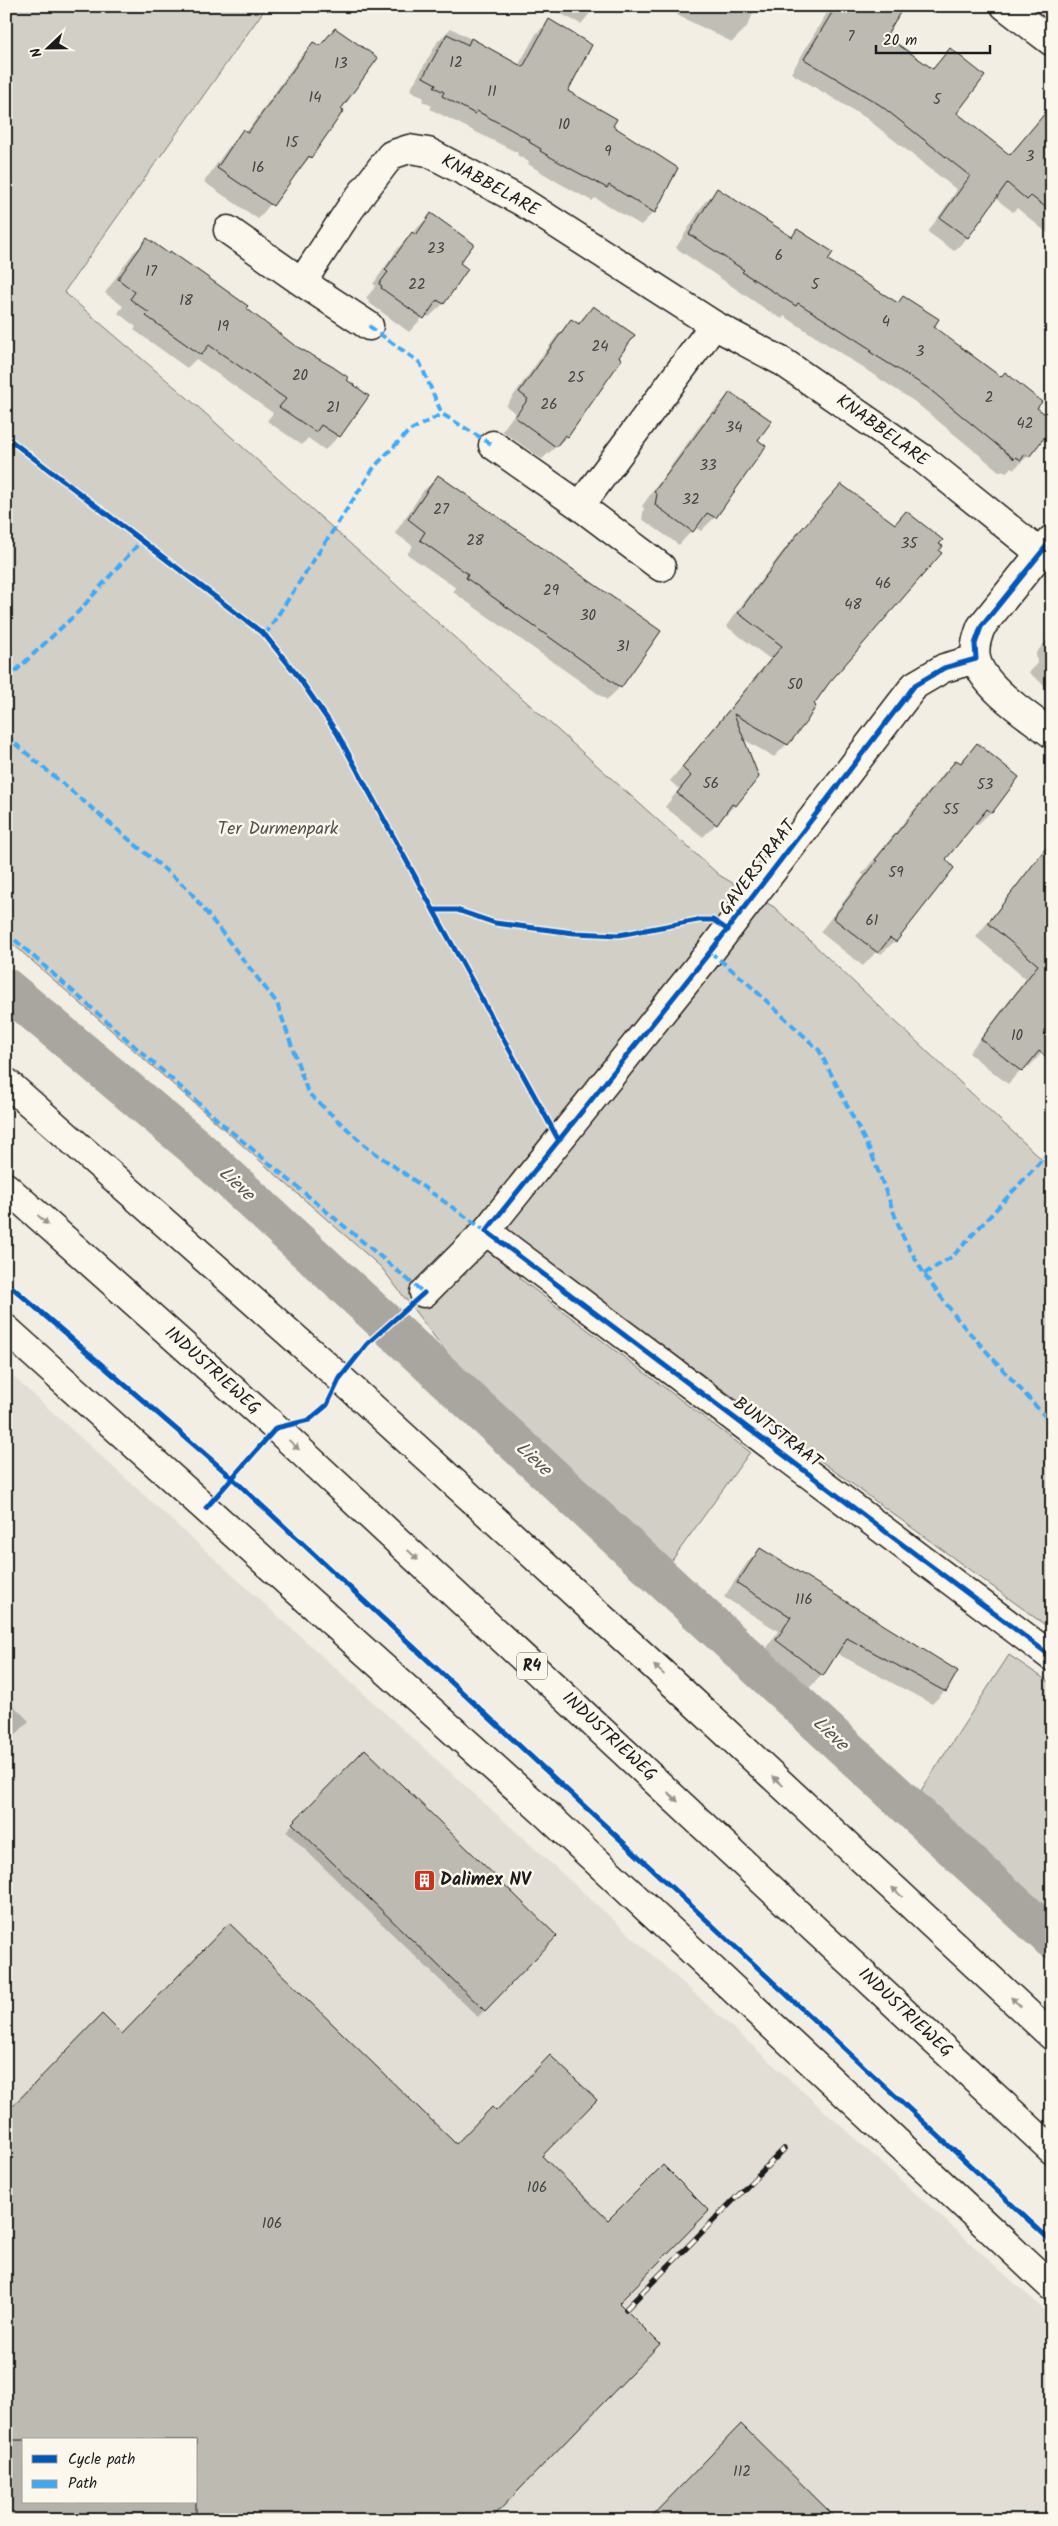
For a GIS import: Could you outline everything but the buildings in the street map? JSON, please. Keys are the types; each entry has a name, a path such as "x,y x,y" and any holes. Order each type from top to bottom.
{"main road":[{"path":"1005,6 1052,42"},
{"name":"KNABBELARE","path":"302,282 350,209 391,155 409,149 428,152 521,201 714,325 783,362 846,404 1046,546"},
{"path":"228,230 302,282 370,326"},
{"path":"580,506 714,325"},
{"path":"493,445 580,506 661,567"},
{"path":"1046,546 981,627 975,644 976,659 984,675 994,688 1052,734"},
{"name":"GAVERSTRAAT","path":"424,1293 486,1231 710,952 916,685 944,668 976,659"},
{"path":"6,1082 340,1378 675,1685 1052,2036"},
{"name":"INDUSTRIEWEG","path":"6,1187 276,1428 1052,2150"},
{"name":"BUNTSTRAAT","path":"486,1231 1052,1657"},
{"path":"6,1329 546,1814 1052,2287"}],"shaded area":[{"path":"6,1370 1052,2317 1052,2520 6,2520"}],"green space":[{"name":"Ter Durmenpark","path":"6,6 267,6 64,292 197,406 719,875 774,907 1052,1169 1052,1630 547,1261 519,1278 750,1452 670,1563 476,1391 381,1267 6,938"},
{"path":"1009,1655 1052,1684 1052,1915 920,1792"}],"waterway":[{"name":"Lieve","path":"6,988 194,1146 1052,1939"}],"railway":[{"path":"626,2309 784,2149"}],"marked path":[{"path":"369,326 420,363 442,414 493,445"},
{"path":"265,635 375,466 409,431 442,414"},
{"path":"6,680 78,612 142,540"},
{"path":"6,736 188,889 277,1003 308,1093 368,1148 486,1231"},
{"path":"6,932 221,1123 424,1293"},
{"path":"710,952 743,979 819,1050 872,1155 903,1237 924,1274 959,1321 1052,1424"},
{"path":"924,1274 953,1256 1052,1149"}],"cycle path":[{"path":"6,437 265,635 297,675 337,733 558,1139"},
{"path":"1052,539 981,627 975,644 976,659 944,668 915,685 710,952 486,1231 1052,1657"},
{"path":"435,910 457,910 495,923 574,933 619,935 698,920 713,920 728,930"},
{"path":"6,1282 229,1475 1052,2242"},
{"path":"206,1508 276,1428 309,1420 327,1405 340,1378 367,1344 424,1293"}],"place":[{"name":"Dalimex NV","path":"424,1880"}]}
